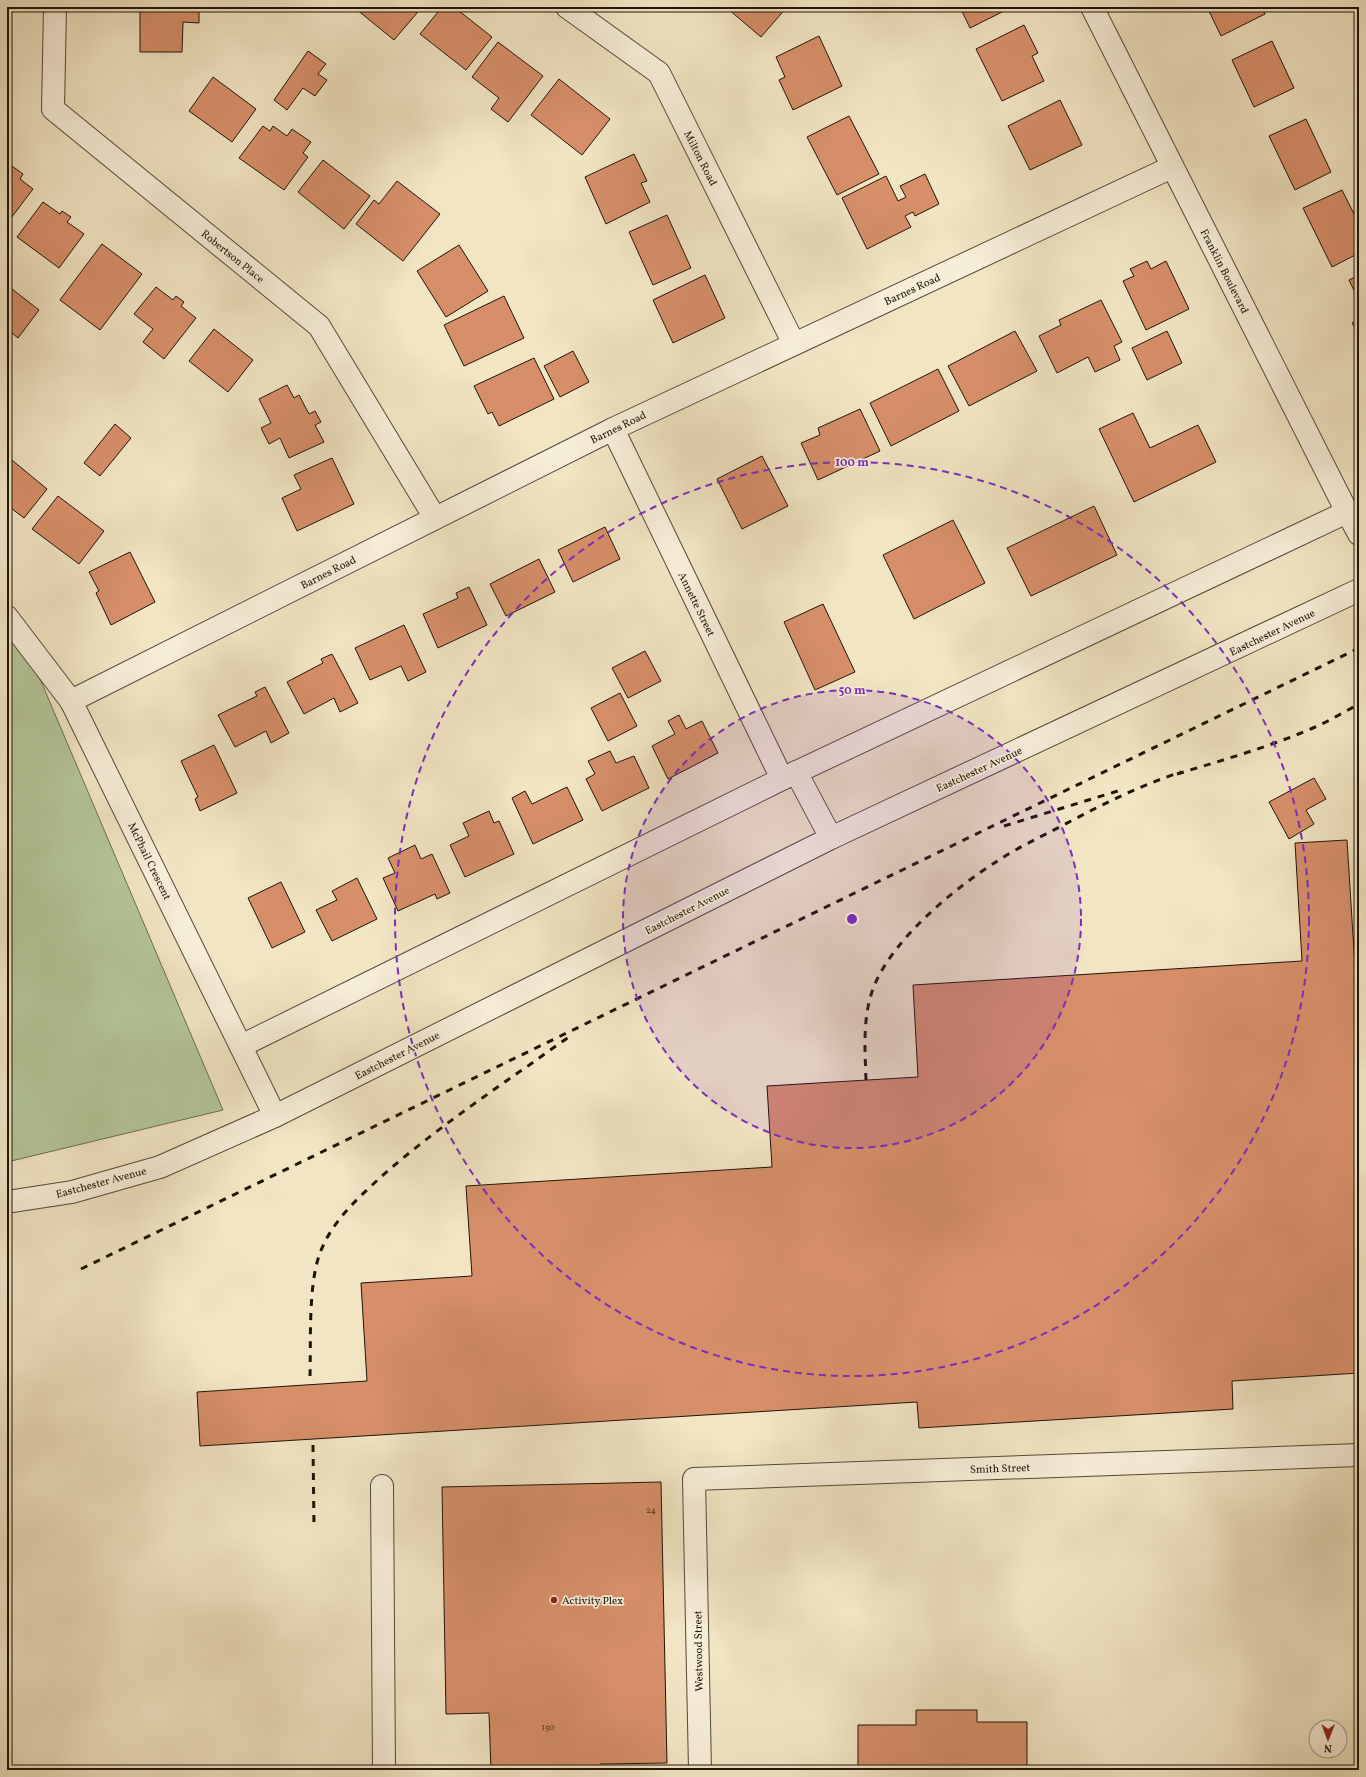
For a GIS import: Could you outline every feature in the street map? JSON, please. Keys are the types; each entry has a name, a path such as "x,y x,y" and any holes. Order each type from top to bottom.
{"street":[{"name":"Robertson Place","path":"55,7 53,109 319,326 435,518"},
{"name":"Milton Road","path":"567,7 658,74 794,344"},
{"name":"Franklin Boulevard","path":"1092,7 1359,534"},
{"name":"Barnes Road","path":"71,701 612,429 1172,167"},
{"name":"Annette Street","path":"612,429 789,775 831,838"},
{"path":"241,1046 789,775 1347,512"},
{"name":"Eastchester Avenue","path":"7,1202 72,1192 160,1167 275,1116 831,838 1359,590"},
{"name":"McPhail Crescent","path":"7,616 71,701 275,1116"},
{"name":"Smith Street","path":"696,1532 694,1479 1359,1455"},
{"path":"382,1486 384,1770"},
{"name":"Westwood Street","path":"696,1532 700,1770"}],"green space":[{"path":"7,634 29,653 223,1110 7,1162"}],"building":[{"path":"140,7 199,7 199,23 183,22 182,52 140,52"},
{"path":"358,7 422,7 394,40 356,9"},
{"path":"442,7 454,7 492,37 466,70 420,34"},
{"path":"730,7 787,7 761,37 728,9"},
{"path":"960,7 1012,7 970,28"},
{"path":"1212,7 1262,7 1265,14 1221,36 1208,9"},
{"path":"1024,25 1038,53 1032,56 1044,81 1002,101 976,49"},
{"path":"819,36 842,86 793,110 779,80 785,77 776,57"},
{"path":"1272,41 1294,88 1254,107 1232,60"},
{"path":"498,42 543,76 508,122 491,109 499,98 472,77"},
{"path":"308,51 326,64 318,74 327,80 315,96 303,88 287,110 274,100"},
{"path":"213,77 256,109 232,142 189,111"},
{"path":"559,79 610,119 582,155 531,115"},
{"path":"1060,100 1082,145 1030,170 1008,126"},
{"path":"849,116 879,174 837,195 807,137"},
{"path":"1306,119 1331,172 1295,190 1269,136"},
{"path":"263,126 270,131 273,126 287,136 292,129 311,142 303,153 308,157 284,190 239,158"},
{"path":"634,154 647,181 641,183 650,202 606,224 585,177"},
{"path":"323,160 370,196 344,229 298,192"},
{"path":"12,166 23,174 20,179 33,189 8,222 7,168 9,170"},
{"path":"925,174 939,204 915,216 913,212 905,216 911,227 867,249 842,198 886,176 898,201 906,197 900,186"},
{"path":"397,181 440,214 403,261 356,224 374,200 379,204"},
{"path":"1342,190 1359,224 1359,253 1332,267 1303,208"},
{"path":"43,202 60,214 62,211 71,217 67,222 84,234 59,268 17,237"},
{"path":"667,215 691,268 653,285 629,232"},
{"path":"102,244 142,274 100,330 60,300"},
{"path":"459,245 488,291 446,317 417,271"},
{"path":"1147,261 1151,269 1166,261 1189,309 1146,330 1123,281 1134,276 1130,269"},
{"path":"705,275 725,318 673,343 653,300"},
{"path":"1359,275 1359,301 1349,280"},
{"path":"156,287 173,300 176,296 184,302 181,306 196,318 164,359 143,342 153,329 134,314"},
{"path":"12,289 39,310 18,338 7,329 7,295"},
{"path":"504,296 524,338 464,366 444,325"},
{"path":"1101,300 1122,342 1114,346 1120,360 1095,372 1088,357 1057,373 1039,336 1061,325 1059,320"},
{"path":"1359,320 1359,333 1358,333 1352,323"},
{"path":"214,329 253,360 228,392 189,361"},
{"path":"1015,331 1037,371 969,406 948,366"},
{"path":"1167,331 1182,363 1147,380 1132,348"},
{"path":"573,351 589,382 560,397 544,366"},
{"path":"534,358 554,399 499,426 492,412 488,414 474,386"},
{"path":"938,369 959,411 891,446 870,403"},
{"path":"287,385 294,398 299,395 309,414 315,411 321,422 315,425 324,442 289,458 280,438 269,444 261,428 271,423 259,399"},
{"path":"860,409 880,451 818,480 801,443 820,435 818,428"},
{"path":"1133,413 1150,448 1198,425 1216,462 1134,502 1099,429"},
{"path":"115,424 131,438 100,476 84,463"},
{"path":"7,456 47,489 24,518 7,505"},
{"path":"762,456 788,506 742,529 717,479"},
{"path":"332,458 354,504 297,531 282,498 301,489 294,475"},
{"path":"58,496 104,531 79,564 32,529"},
{"path":"1094,506 1117,555 1031,596 1007,548"},
{"path":"953,520 985,583 914,619 883,555"},
{"path":"605,527 620,559 573,582 558,550"},
{"path":"130,552 155,602 111,625 96,593 99,591 89,572"},
{"path":"539,559 555,592 506,616 490,584"},
{"path":"469,587 487,625 438,648 423,614 458,598 456,593"},
{"path":"823,604 855,672 815,690 784,622"},
{"path":"404,625 426,672 408,681 401,666 370,680 355,648"},
{"path":"645,651 661,681 628,698 612,668"},
{"path":"332,654 358,703 340,712 334,698 304,714 287,682 323,663 321,659"},
{"path":"265,687 289,733 271,743 266,731 235,747 218,715 257,696 255,692"},
{"path":"620,693 637,726 608,741 591,708"},
{"path":"679,715 686,729 702,721 718,753 668,779 652,746 675,734 668,721"},
{"path":"214,745 237,793 200,811 195,799 198,797 181,761"},
{"path":"610,751 616,763 634,756 649,788 602,811 586,779 595,774 588,761"},
{"path":"1314,778 1326,799 1306,810 1314,824 1289,839 1269,802"},
{"path":"567,787 583,820 533,844 512,798 525,791 532,804"},
{"path":"489,811 494,823 499,821 514,854 465,877 450,845 469,836 463,823"},
{"path":"1347,840 1359,1031 1359,1373 1232,1381 1233,1409 919,1428 917,1402 200,1446 197,1392 367,1381 361,1283 472,1276 466,1186 772,1167 767,1086 918,1077 913,985 1302,961 1295,843"},
{"path":"415,845 421,859 432,854 450,893 437,899 435,894 398,911 383,878 395,873 388,858"},
{"path":"357,878 377,919 332,941 316,910 337,900 332,891"},
{"path":"281,882 305,932 272,948 248,898"},
{"name":"Activity Plex","path":"661,1482 667,1763 600,1764 600,1770 491,1770 489,1713 446,1714 442,1487"},
{"path":"916,1710 977,1710 977,1722 1027,1722 1027,1770 858,1770 858,1725 916,1725"}],"railway":[{"path":"81,1269 1359,648"},
{"path":"1177,774 1246,753 1296,735 1313,728 1359,704"},
{"path":"866,1080 866,1019 875,984 884,966 912,931 928,914 964,884 1017,849 1111,801 1152,782 1181,772"},
{"path":"1004,826 1121,790"},
{"path":"310,1376 311,1313 316,1266 325,1241 339,1220 364,1193 415,1148 466,1109 569,1037"},
{"path":"313,1445 314,1527"}],"place":[{"name":"Activity Plex","path":"554,1600"}]}
